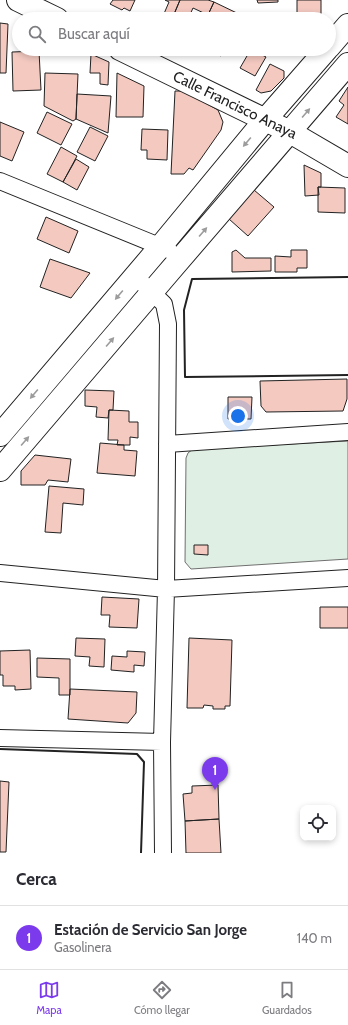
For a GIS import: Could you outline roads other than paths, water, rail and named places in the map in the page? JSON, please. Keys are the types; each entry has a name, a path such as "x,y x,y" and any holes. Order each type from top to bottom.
{"main road":[{"path":"18,0 43,12"},
{"path":"336,39 348,25"},
{"name":"Calle Francisco Anaya","path":"134,56 290,132 348,166"},
{"path":"0,435 160,247 265,120 321,56"},
{"path":"0,470 348,64"}],"street":[{"path":"0,181 183,256"},
{"path":"135,276 164,304 168,324 166,589 162,742 163,853"},
{"path":"167,444 348,432"},
{"path":"0,573 166,589 348,578"},
{"path":"0,738 162,742"}],"place":[{"name":"Estación de Servicio San Jorge","path":"215,790"}]}
